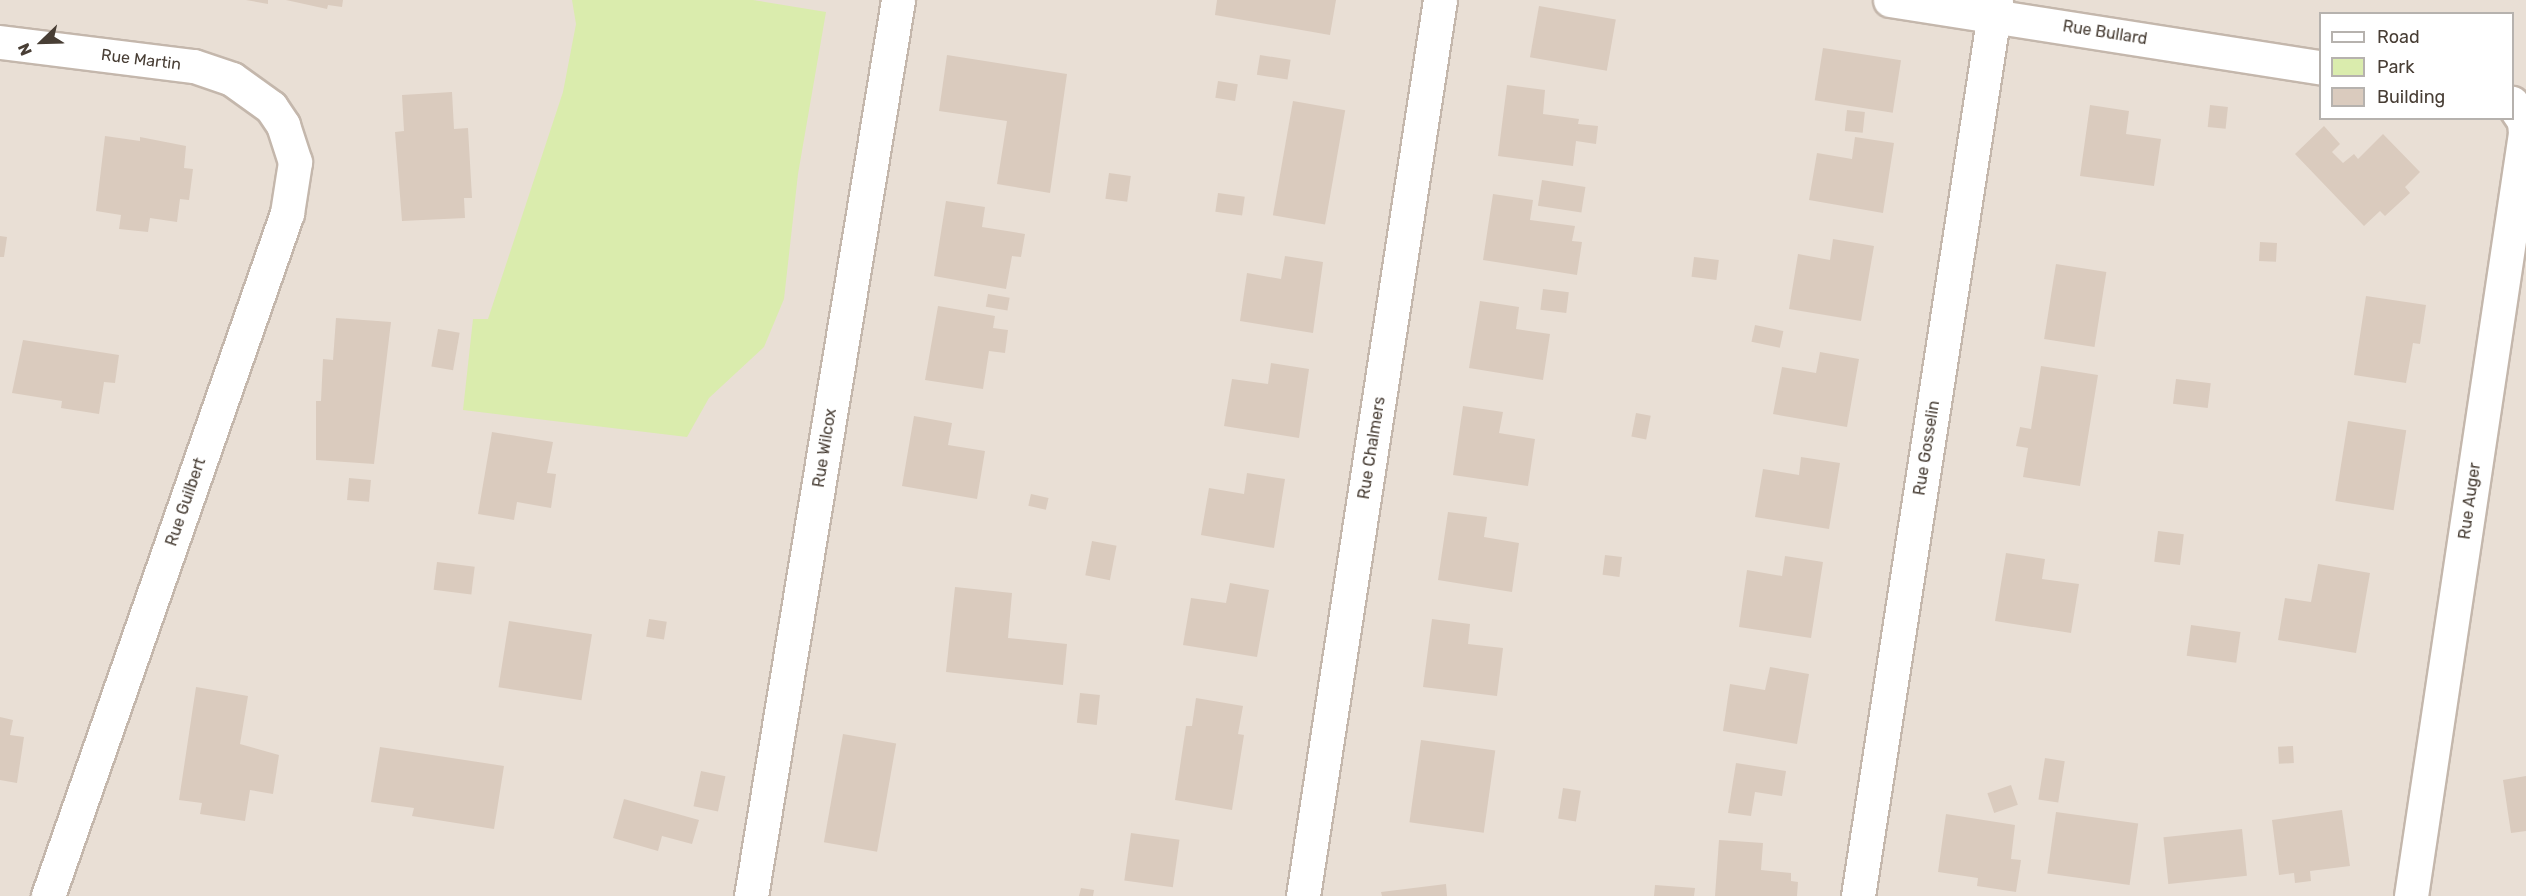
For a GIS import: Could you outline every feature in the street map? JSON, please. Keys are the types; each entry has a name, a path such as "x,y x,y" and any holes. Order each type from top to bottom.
{"street":[{"name":"Rue Wilcox","path":"751,896 898,0"},
{"name":"Rue Chalmers","path":"1303,896 1440,0"},
{"name":"Rue Bullard","path":"1890,0 1995,8 2319,67"},
{"name":"Rue Gosselin","path":"1858,896 1995,8"},
{"name":"Rue Martin","path":"0,42 194,66 232,79 271,107"},
{"name":"Rue Auger","path":"2411,896 2525,133 2524,121 2515,105"},
{"name":"Rue Guilbert","path":"48,896 287,213 294,162 283,125 271,107"}],"shaded area":[{"path":"0,0 2526,0 2526,896 0,896"}],"green space":[{"path":"572,0 753,0 826,12 798,174 784,299 764,347 709,398 687,437 463,410 473,319 488,319 563,92 576,24"}],"building":[{"path":"246,0 268,0 268,4"},
{"path":"286,0 343,0 342,7 328,5 327,9"},
{"path":"1217,0 1336,0 1330,35 1215,15"},
{"path":"1539,6 1616,20 1607,71 1530,57"},
{"path":"1823,48 1901,60 1893,113 1815,100"},
{"path":"947,55 1067,74 1050,193 997,184 1007,121 939,111"},
{"path":"1260,55 1291,60 1287,80 1257,75"},
{"path":"1218,81 1238,84 1235,101 1215,98"},
{"path":"1507,85 1545,90 1543,114 1579,119 1578,124 1598,126 1596,144 1576,141 1573,166 1498,156"},
{"path":"452,92 454,129 468,128 472,198 464,198 465,218 402,221 395,132 404,131 402,95"},
{"path":"1293,101 1345,110 1325,224 1273,215"},
{"path":"2090,105 2129,111 2126,134 2161,139 2154,186 2080,176"},
{"path":"2210,105 2228,107 2226,129 2208,127"},
{"path":"1847,110 1865,112 1863,133 1845,131"},
{"path":"2324,126 2340,144 2332,152 2343,163 2354,154 2358,159 2383,134 2420,172 2405,187 2410,193 2385,216 2380,211 2364,226 2295,154"},
{"path":"105,136 140,141 140,137 186,146 184,168 193,169 189,200 180,199 177,222 150,218 148,232 119,229 121,215 96,211"},
{"path":"1855,137 1894,143 1883,213 1809,200 1817,153 1852,159"},
{"path":"1109,173 1131,176 1127,202 1105,199"},
{"path":"1542,180 1585,187 1581,213 1538,206"},
{"path":"1218,193 1245,197 1242,216 1215,212"},
{"path":"1493,194 1533,200 1530,220 1575,226 1572,241 1582,242 1577,275 1483,260"},
{"path":"946,201 985,207 982,227 1025,234 1021,257 1012,256 1006,289 934,276"},
{"path":"0,236 7,237 4,257 0,257"},
{"path":"1833,239 1874,246 1861,321 1789,309 1798,254 1830,260"},
{"path":"2260,242 2277,243 2276,262 2259,261"},
{"path":"1285,256 1323,262 1313,333 1240,321 1247,273 1281,279"},
{"path":"1694,257 1719,260 1716,280 1692,277"},
{"path":"2056,264 2106,272 2094,347 2044,339"},
{"path":"1543,289 1569,292 1566,313 1540,310"},
{"path":"988,294 1010,298 1007,311 986,307"},
{"path":"2366,296 2426,305 2420,344 2413,343 2406,383 2354,375"},
{"path":"1480,301 1519,307 1516,329 1550,334 1543,380 1469,368"},
{"path":"938,306 995,316 993,328 1008,330 1005,353 989,351 983,389 925,380"},
{"path":"336,318 391,322 374,464 316,460 316,401 321,401 323,359 333,360"},
{"path":"1755,325 1783,331 1780,348 1751,342"},
{"path":"438,329 460,333 453,370 431,366"},
{"path":"23,340 119,355 115,383 104,382 99,414 61,408 62,401 12,393"},
{"path":"1820,352 1859,359 1847,427 1773,414 1782,367 1816,373"},
{"path":"1271,363 1309,369 1299,438 1224,426 1232,379 1268,384"},
{"path":"2041,366 2098,375 2080,486 2023,477 2028,448 2016,446 2020,427 2031,429"},
{"path":"2176,379 2211,383 2208,408 2173,404"},
{"path":"1463,406 1503,412 1499,433 1535,439 1528,486 1453,475"},
{"path":"1636,413 1651,416 1646,439 1631,437"},
{"path":"914,416 952,423 948,445 985,451 977,499 902,486"},
{"path":"2348,421 2406,430 2394,510 2335,501"},
{"path":"492,432 553,442 547,473 556,474 551,508 517,502 514,520 478,514"},
{"path":"1801,457 1840,463 1829,529 1755,517 1763,469 1799,475"},
{"path":"1247,473 1285,479 1274,548 1201,535 1209,488 1244,494"},
{"path":"349,478 371,480 369,502 347,500"},
{"path":"1031,494 1049,498 1046,510 1028,506"},
{"path":"1448,512 1487,517 1484,537 1519,543 1512,592 1438,580"},
{"path":"2158,531 2184,534 2180,565 2154,562"},
{"path":"1092,541 1117,546 1110,580 1085,575"},
{"path":"2006,553 2045,559 2042,579 2079,584 2071,633 1995,621"},
{"path":"1605,555 1622,557 1619,577 1603,575"},
{"path":"1785,556 1823,562 1811,638 1739,627 1747,570 1782,576"},
{"path":"437,562 475,567 471,594 434,590"},
{"path":"2318,564 2370,573 2356,653 2278,640 2285,598 2311,602"},
{"path":"1230,583 1269,590 1257,657 1183,645 1191,598 1226,603"},
{"path":"955,587 1012,593 1008,638 1067,644 1063,685 946,672"},
{"path":"649,619 667,622 664,640 646,637"},
{"path":"1432,619 1470,624 1468,644 1503,648 1497,696 1423,687"},
{"path":"509,621 592,634 581,700 499,687"},
{"path":"2191,625 2241,632 2236,663 2187,656"},
{"path":"1770,667 1809,674 1797,744 1723,731 1730,684 1765,690"},
{"path":"196,687 248,696 240,744 279,755 273,794 250,790 245,821 200,814 202,803 179,800"},
{"path":"1080,693 1100,695 1097,725 1077,723"},
{"path":"1196,698 1243,706 1238,734 1244,735 1232,810 1175,800 1186,726 1192,726"},
{"path":"0,717 13,720 10,735 24,737 17,783 0,780"},
{"path":"843,734 896,743 877,852 824,842"},
{"path":"1421,740 1495,750 1484,833 1409,822"},
{"path":"2293,746 2294,763 2279,764 2278,747"},
{"path":"380,747 504,766 494,829 412,816 414,808 371,802"},
{"path":"2045,758 2065,761 2058,803 2038,799"},
{"path":"1736,763 1786,771 1782,796 1755,792 1751,816 1728,813"},
{"path":"701,771 725,776 718,811 694,806"},
{"path":"2526,776 2526,831 2511,833 2503,780"},
{"path":"2011,785 2018,805 1994,813 1987,793"},
{"path":"1563,788 1581,791 1576,821 1558,819"},
{"path":"624,799 699,820 692,844 662,836 658,851 613,838"},
{"path":"2342,810 2350,866 2310,871 2311,881 2295,883 2294,873 2279,875 2272,820"},
{"path":"2056,812 2138,824 2130,885 2047,873"},
{"path":"1946,814 2015,825 2011,859 2021,860 2016,892 1977,886 1978,878 1938,872"},
{"path":"2242,829 2247,876 2168,884 2163,837"},
{"path":"1131,833 1180,840 1173,887 1124,881"},
{"path":"1719,840 1763,843 1761,870 1791,873 1791,881 1798,882 1797,896 1715,896"},
{"path":"1446,884 1447,896 1382,896 1381,892"},
{"path":"1655,885 1695,888 1694,896 1654,896"},
{"path":"1081,888 1094,890 1093,896 1079,896"}]}
